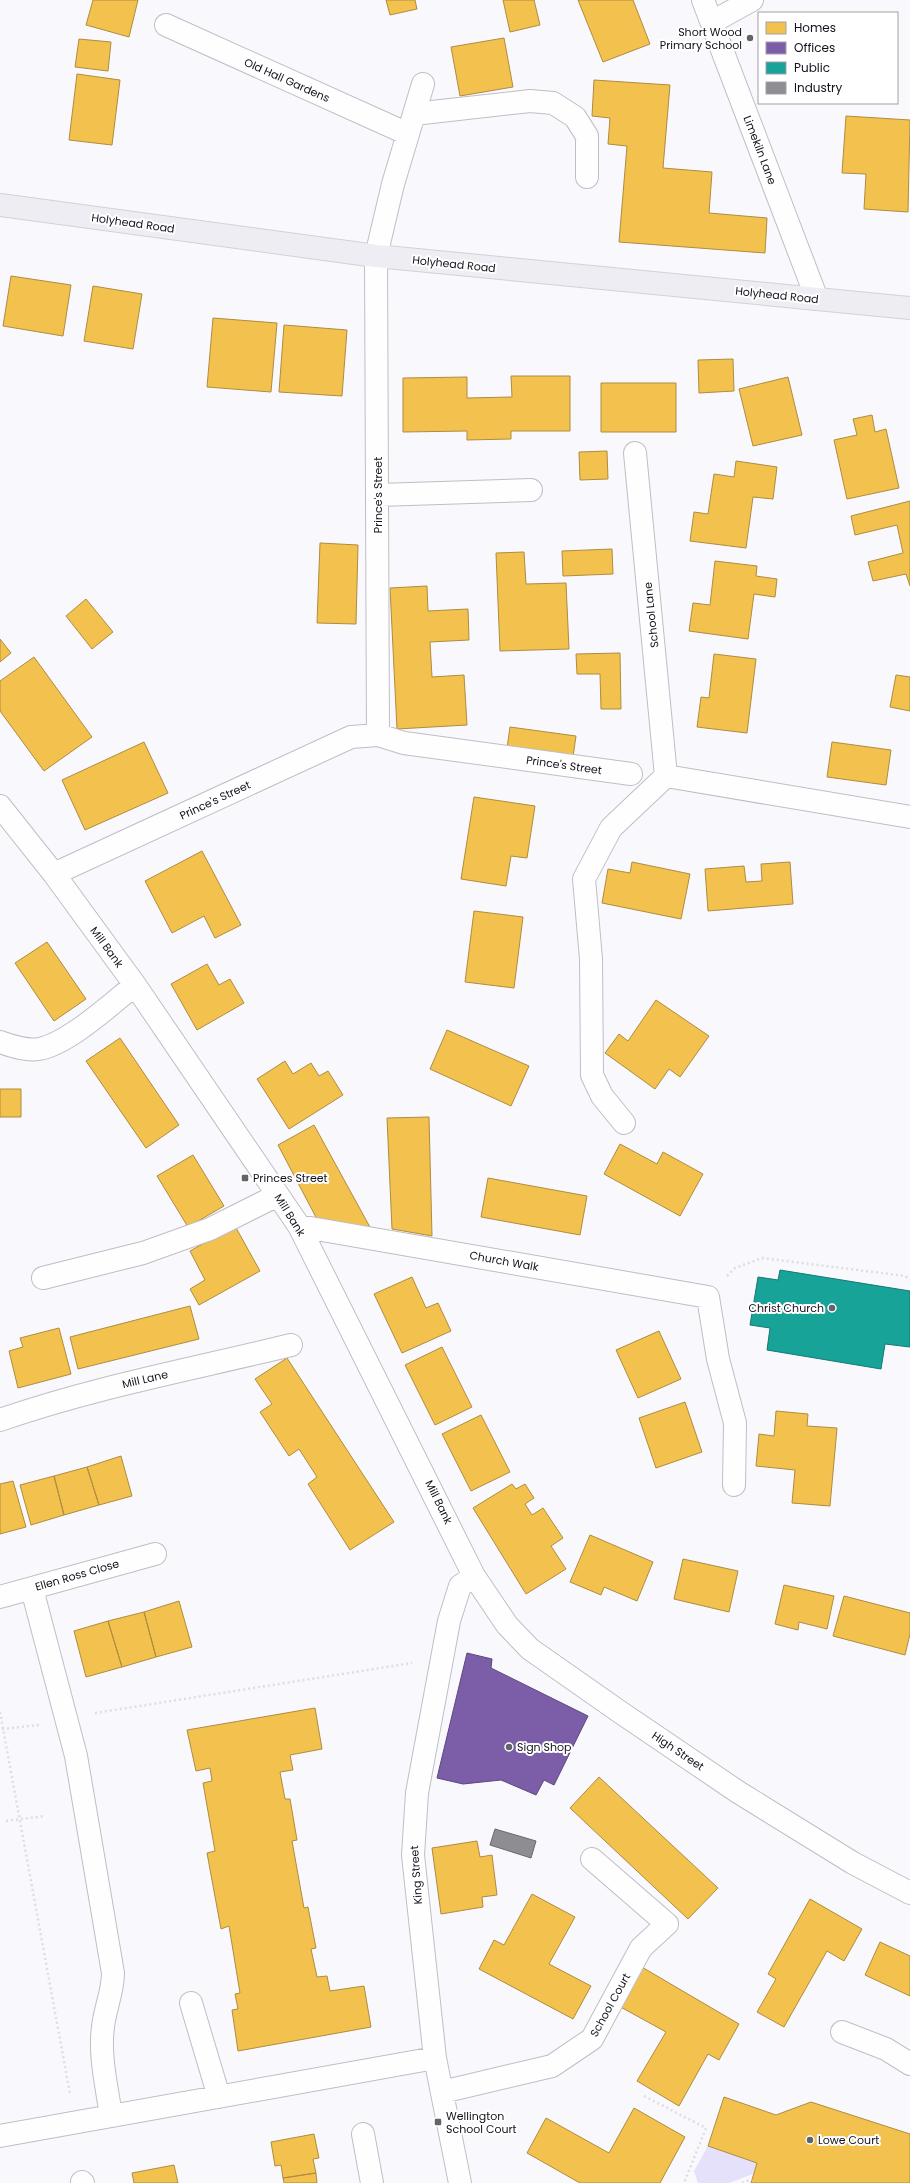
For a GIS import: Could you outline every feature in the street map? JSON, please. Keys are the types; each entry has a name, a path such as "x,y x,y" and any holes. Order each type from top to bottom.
{"main road":[{"name":"Holyhead Road","path":"0,205 376,256 910,308"}],"street":[{"name":"Limekiln Lane","path":"703,0 817,299"},
{"path":"712,22 752,0"},
{"name":"Old Hall Gardens","path":"166,25 411,124"},
{"path":"376,256 392,184 423,84"},
{"path":"411,124 524,101 553,103 576,117 587,136 587,177"},
{"name":"Prince's Street","path":"376,256 378,734"},
{"name":"School Lane","path":"635,453 666,776"},
{"path":"378,495 531,490"},
{"name":"Prince's Street","path":"54,874 351,737 378,734 404,743 631,774"},
{"path":"624,1123 602,1096 592,1075 592,960 584,879 611,828 666,776 910,816"},
{"name":"Mill Bank","path":"0,806 54,874 135,985 299,1226 474,1576"},
{"path":"0,1042 17,1047 38,1049 59,1043 135,985"},
{"path":"43,1278 143,1253 203,1232 278,1195"},
{"name":"Church Walk","path":"299,1226 708,1297"},
{"path":"708,1297 718,1358 735,1423 734,1485"},
{"name":"Mill Lane","path":"0,1420 42,1405 291,1345"},
{"name":"Ellen Ross Close","path":"0,1597 155,1554"},
{"name":"King Street","path":"460,2183 435,2058 413,1855 417,1793 449,1621 460,1586 474,1576"},
{"name":"High Street","path":"474,1576 507,1625 530,1649 738,1792 853,1864 910,1893"},
{"path":"32,1589 76,1756 113,1973 112,1993 103,2026 102,2041 102,2053 111,2116"},
{"name":"School Court","path":"442,2092 552,2066 592,2039 641,1948 667,1924 592,1859"},
{"path":"191,2003 219,2097"},
{"path":"842,2032 886,2048 910,2064"},
{"path":"0,2136 435,2058"},
{"path":"363,2134 372,2183"}],"path":[{"path":"708,1297 735,1268 762,1258 905,1276 910,1280"},
{"path":"89,1714 442,1658"},
{"path":"0,1712 71,2102"},
{"path":"2,1729 41,1724"},
{"path":"6,1821 46,1816"},
{"path":"644,2096 706,2128 684,2183"},
{"path":"742,2183 752,2180"}],"shaded area":[{"path":"708,2146 757,2163 753,2174 729,2183 698,2183 694,2171"}],"building: Homes":[{"path":"93,0 138,0 129,37 86,25"},
{"path":"386,0 415,0 417,9 390,15"},
{"path":"503,0 534,0 540,25 510,32"},
{"path":"578,0 633,0 650,44 603,62"},
{"path":"504,38 513,87 460,96 451,47"},
{"path":"79,39 111,42 108,71 75,67"},
{"path":"77,74 120,80 112,145 69,140"},
{"path":"594,80 670,85 663,168 712,172 709,213 767,218 765,253 619,242 627,146 608,144 610,118 592,116"},
{"path":"846,116 910,120 908,212 864,209 866,174 842,173"},
{"path":"11,276 71,285 63,336 3,326"},
{"path":"93,286 142,294 133,349 84,341"},
{"path":"213,318 277,323 271,392 207,387"},
{"path":"284,325 347,330 342,396 279,392"},
{"path":"733,359 734,391 699,393 698,360"},
{"path":"511,376 570,376 570,431 511,431 511,439 467,440 467,431 403,432 403,378 467,377 467,398 512,397"},
{"path":"788,377 802,435 753,446 739,389"},
{"path":"601,383 676,383 676,432 601,432"},
{"path":"872,415 875,432 886,429 899,488 847,499 834,440 857,435 853,419"},
{"path":"607,451 608,479 580,480 579,452"},
{"path":"736,461 777,467 773,499 753,497 746,548 690,541 694,512 708,514 714,474 734,477"},
{"path":"910,501 910,586 906,574 873,581 868,562 903,553 897,525 855,535 851,516"},
{"path":"320,543 358,545 356,624 317,623"},
{"path":"612,549 613,574 563,576 562,551"},
{"path":"524,552 526,584 566,583 569,649 500,651 496,553"},
{"path":"715,561 757,566 756,576 777,579 775,597 754,594 748,639 689,631 693,603 710,605"},
{"path":"427,586 428,611 468,609 469,640 430,642 432,677 464,675 467,725 397,729 390,588"},
{"path":"86,599 113,632 92,649 66,616"},
{"path":"0,639 11,653 0,662"},
{"path":"620,653 621,709 601,709 600,674 577,674 576,654"},
{"path":"714,654 756,659 747,733 697,727 701,697 709,698"},
{"path":"34,657 92,737 44,771 0,711 0,681"},
{"path":"896,675 910,677 910,711 890,707"},
{"path":"510,727 576,736 573,757 507,748"},
{"path":"144,742 168,793 85,830 62,780"},
{"path":"832,742 891,750 886,785 827,777"},
{"path":"474,797 535,806 527,858 511,856 506,886 461,879"},
{"path":"202,851 241,925 215,938 204,916 172,933 145,881"},
{"path":"632,862 690,874 681,919 602,903 608,869 630,873"},
{"path":"790,862 793,904 708,911 705,869 744,866 746,882 762,881 761,864"},
{"path":"474,911 523,917 514,988 465,982"},
{"path":"47,942 86,999 54,1021 15,963"},
{"path":"207,964 219,985 230,979 244,1003 197,1030 171,984"},
{"path":"656,1000 709,1036 680,1077 669,1069 655,1089 605,1053 619,1034 628,1041"},
{"path":"447,1030 529,1066 511,1106 430,1069"},
{"path":"120,1038 179,1125 146,1148 86,1061"},
{"path":"285,1061 293,1074 311,1063 319,1076 328,1071 343,1095 289,1129 257,1079"},
{"path":"0,1089 21,1089 21,1117 0,1117"},
{"path":"429,1117 432,1236 392,1229 387,1118"},
{"path":"314,1125 371,1229 319,1223 278,1145"},
{"path":"620,1144 657,1164 663,1152 703,1174 680,1216 604,1174"},
{"path":"193,1155 224,1206 188,1227 157,1176"},
{"path":"488,1178 587,1196 580,1235 481,1217"},
{"path":"235,1226 260,1271 199,1305 190,1289 205,1280 190,1251"},
{"path":"412,1277 426,1308 438,1303 451,1331 402,1353 374,1294"},
{"path":"190,1306 199,1339 78,1369 70,1337"},
{"path":"59,1328 71,1374 18,1388 9,1351 23,1347 20,1338"},
{"path":"659,1331 681,1379 638,1398 616,1350"},
{"path":"442,1347 472,1407 435,1425 405,1365"},
{"path":"287,1358 394,1522 350,1550 308,1484 317,1477 299,1449 289,1456 260,1412 272,1404 255,1379"},
{"path":"685,1402 702,1452 656,1468 639,1418"},
{"path":"776,1411 808,1414 807,1426 837,1428 830,1506 792,1503 795,1470 756,1466 759,1434 774,1436"},
{"path":"481,1415 510,1472 471,1491 442,1434"},
{"path":"121,1456 132,1496 99,1505 87,1467"},
{"path":"87,1467 99,1505 64,1515 54,1476"},
{"path":"54,1476 64,1515 31,1525 20,1485"},
{"path":"13,1481 26,1527 0,1534 0,1484"},
{"path":"512,1484 516,1489 525,1484 534,1498 525,1504 532,1515 543,1508 563,1538 551,1546 566,1569 526,1594 473,1508"},
{"path":"590,1535 653,1562 637,1601 604,1587 601,1595 570,1582"},
{"path":"683,1559 738,1571 729,1612 674,1599"},
{"path":"784,1585 834,1596 827,1629 799,1622 798,1630 775,1624"},
{"path":"844,1596 910,1613 910,1634 905,1655 833,1636"},
{"path":"179,1601 192,1647 156,1657 144,1612"},
{"path":"144,1612 156,1657 122,1667 108,1621"},
{"path":"108,1621 122,1667 86,1677 74,1631"},
{"path":"315,1708 322,1749 290,1755 293,1770 280,1772 285,1799 290,1799 297,1840 292,1841 304,1908 308,1907 316,1948 311,1949 317,1977 327,1976 330,1991 364,1986 371,2027 238,2051 232,2010 238,2009 235,1994 240,1993 229,1926 221,1929 207,1853 215,1851 203,1783 212,1781 210,1768 196,1771 187,1730"},
{"path":"599,1777 718,1888 688,1919 570,1808"},
{"path":"477,1841 480,1857 492,1855 497,1895 482,1897 483,1907 441,1914 432,1848"},
{"path":"532,1894 575,1917 549,1964 591,1986 573,2019 479,1969 494,1940 504,1945"},
{"path":"810,1899 862,1929 844,1961 827,1951 784,2027 757,2012 776,1979 768,1974"},
{"path":"880,1942 910,1956 910,1996 865,1975"},
{"path":"640,1966 739,2024 719,2060 708,2054 679,2106 637,2081 666,2032 617,2005"},
{"name":"Lowe Court","path":"724,2097 776,2115 811,2102 910,2134 910,2183 751,2183 757,2163 708,2146"},
{"path":"634,2108 685,2137 660,2183 580,2183 527,2153 546,2118 609,2153"},
{"path":"314,2134 319,2158 313,2159 316,2173 283,2178 281,2165 275,2166 271,2142"},
{"path":"174,2165 178,2183 134,2183 132,2173"},
{"path":"316,2173 317,2183 284,2183 283,2178"}],"building: Offices":[{"name":"Sign Shop","path":"467,1653 492,1659 491,1668 588,1716 554,1785 544,1780 536,1795 501,1780 463,1784 437,1778"}],"building: Public":[{"name":"Christ Church","path":"780,1270 910,1291 910,1347 885,1344 881,1369 767,1350 770,1328 750,1325 758,1277 778,1280"}],"building: Industry":[{"path":"495,1829 536,1841 531,1858 490,1845"}],"place":[{"name":"Short Wood Primary School","path":"750,38"},
{"name":"Princes Street","path":"245,1178"},
{"name":"Christ Church","path":"832,1308"},
{"name":"Sign Shop","path":"509,1747"},
{"name":"Wellington School Court","path":"438,2122"},
{"name":"Lowe Court","path":"810,2140"}]}
